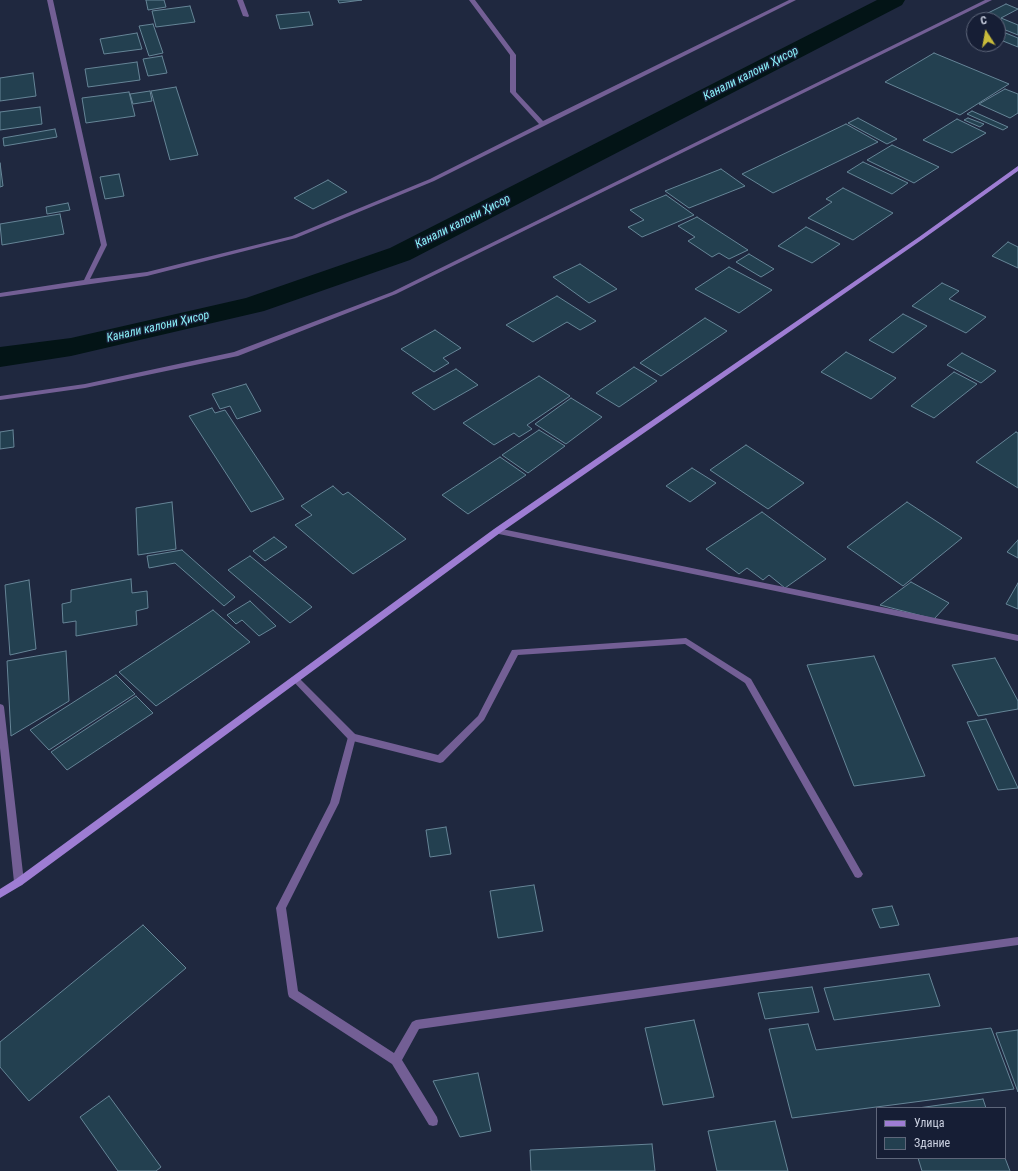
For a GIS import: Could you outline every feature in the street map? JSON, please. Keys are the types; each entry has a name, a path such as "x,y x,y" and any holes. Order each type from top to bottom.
{"main road":[{"path":"0,894 19,882 497,531 921,238 1018,168"}],"street":[{"path":"50,0 104,245 86,282"},
{"path":"240,0 246,16"},
{"path":"472,0 513,55 513,92 542,124"},
{"path":"0,295 147,274 294,237 432,180 793,0"},
{"path":"0,398 85,386 236,354 394,293 989,0"},
{"path":"497,531 1018,638"},
{"path":"295,679 352,737 440,759 481,718 515,652 686,641 748,680 858,874"},
{"path":"0,707 19,882"},
{"path":"352,737 334,803 281,908 293,994 396,1060 432,1121"},
{"path":"396,1060 416,1025 1018,941"}],"building":[{"path":"146,0 164,0 166,7 148,10"},
{"path":"338,0 362,0 339,3"},
{"path":"1006,4 1018,9 1006,15 1006,12 990,12"},
{"path":"190,6 195,22 156,27 152,11"},
{"path":"309,12 313,25 280,29 276,15"},
{"path":"1006,20 1018,25 1018,35 1006,30"},
{"path":"153,24 163,53 149,56 139,26"},
{"path":"137,33 142,49 104,54 100,39"},
{"path":"1006,33 1018,38 1018,47 1006,42"},
{"path":"934,53 1009,84 960,115 885,82"},
{"path":"162,56 167,73 148,76 143,59"},
{"path":"137,62 140,80 88,87 85,69"},
{"path":"33,73 36,96 0,101 0,78"},
{"path":"176,87 198,155 170,160 151,91"},
{"path":"1005,89 1018,94 1018,113 1010,118 979,104"},
{"path":"150,91 152,101 133,104 130,94"},
{"path":"129,92 135,116 86,123 82,98"},
{"path":"40,107 42,124 0,130 0,112"},
{"path":"972,111 1008,127 1003,130 967,114"},
{"path":"858,118 897,139 887,144 848,123"},
{"path":"968,118 984,124 980,127 964,120"},
{"path":"957,119 986,133 952,153 923,140"},
{"path":"846,124 878,142 773,193 742,174"},
{"path":"55,129 57,137 4,146 3,138"},
{"path":"892,145 939,167 914,183 867,160"},
{"path":"863,162 908,183 892,194 847,172"},
{"path":"0,163 3,186 0,187"},
{"path":"721,169 745,186 689,208 665,191"},
{"path":"119,174 124,196 105,199 100,177"},
{"path":"328,180 347,192 313,209 294,198"},
{"path":"843,188 893,213 853,240 808,218 832,202 826,199"},
{"path":"666,195 694,215 642,237 628,227 644,220 630,210"},
{"path":"68,203 70,210 47,214 46,207"},
{"path":"60,214 64,234 2,245 0,224"},
{"path":"697,217 748,250 729,259 719,253 712,257 688,241 695,237 678,226"},
{"path":"806,227 840,244 812,263 778,246"},
{"path":"1008,242 1018,247 1018,268 992,256"},
{"path":"749,254 774,269 761,277 736,262"},
{"path":"580,264 617,289 589,303 553,277"},
{"path":"729,267 772,290 739,313 695,289"},
{"path":"942,283 959,291 949,299 986,317 966,333 912,306"},
{"path":"557,296 596,321 580,330 567,322 533,342 506,325"},
{"path":"903,314 927,326 893,353 869,340"},
{"path":"705,318 727,331 661,376 640,363"},
{"path":"435,330 461,348 443,358 449,363 434,372 401,349"},
{"path":"846,352 896,378 871,399 821,372"},
{"path":"962,353 996,371 981,383 947,365"},
{"path":"634,367 657,381 619,407 596,393"},
{"path":"456,369 478,385 434,410 412,393"},
{"path":"954,372 977,384 934,418 911,406"},
{"path":"539,376 570,396 527,425 532,429 519,437 514,433 494,445 463,423"},
{"path":"246,384 261,411 237,419 230,406 220,409 212,394"},
{"path":"571,398 602,417 566,444 535,424"},
{"path":"212,408 215,413 225,410 284,499 251,512 189,416"},
{"path":"13,430 14,447 0,449 0,432"},
{"path":"539,430 565,446 528,473 502,455"},
{"path":"1016,432 1018,433 1018,488 976,462"},
{"path":"746,445 804,483 768,509 710,470"},
{"path":"500,457 526,475 468,514 442,495"},
{"path":"692,468 716,483 690,502 666,486"},
{"path":"333,486 343,495 348,492 406,539 353,574 295,525 312,515 301,506"},
{"path":"172,502 176,549 138,555 136,508"},
{"path":"907,502 962,538 903,586 847,547"},
{"path":"762,512 826,559 785,588 769,575 763,580 747,568 739,574 706,549"},
{"path":"274,537 287,547 265,561 253,551"},
{"path":"1018,540 1018,558 1007,552"},
{"path":"182,550 235,597 224,606 175,563 149,568 147,556"},
{"path":"250,556 312,607 290,623 228,570"},
{"path":"131,579 132,593 147,591 148,608 136,611 137,625 76,636 76,621 63,623 62,604 71,602 71,590"},
{"path":"29,580 36,649 10,655 5,585"},
{"path":"911,582 949,603 934,619 880,605"},
{"path":"1018,583 1018,609 1006,604"},
{"path":"250,601 276,626 259,636 242,620 236,624 227,615"},
{"path":"213,610 250,642 156,706 119,672"},
{"path":"66,651 69,701 11,736 7,661"},
{"path":"874,656 925,776 854,786 807,665"},
{"path":"995,658 1018,701 1018,709 978,716 952,665"},
{"path":"116,675 135,694 49,750 30,730"},
{"path":"136,696 153,713 67,770 51,752"},
{"path":"986,719 1018,788 998,790 967,722"},
{"path":"446,827 451,854 430,857 426,830"},
{"path":"534,885 543,931 498,938 490,891"},
{"path":"892,906 899,925 880,928 872,909"},
{"path":"143,925 186,968 29,1101 0,1067 0,1042"},
{"path":"929,974 940,1006 834,1020 824,988"},
{"path":"812,987 819,1012 765,1019 758,993"},
{"path":"694,1020 714,1097 663,1105 645,1028"},
{"path":"808,1024 816,1050 991,1028 1014,1089 792,1118 769,1029"},
{"path":"1018,1030 1018,1092 996,1033"},
{"path":"478,1073 491,1131 460,1137 433,1081"},
{"path":"109,1096 161,1167 156,1171 118,1171 80,1117"},
{"path":"983,1099 986,1107 925,1107"},
{"path":"775,1121 788,1171 717,1171 708,1131"},
{"path":"652,1144 655,1171 531,1171 530,1150"},
{"path":"918,1159 1005,1159 1010,1171 922,1171"}],"waterway":[{"name":"Канали калони Ҳисор","path":"0,357 71,347 254,305 400,254 894,0"}]}
